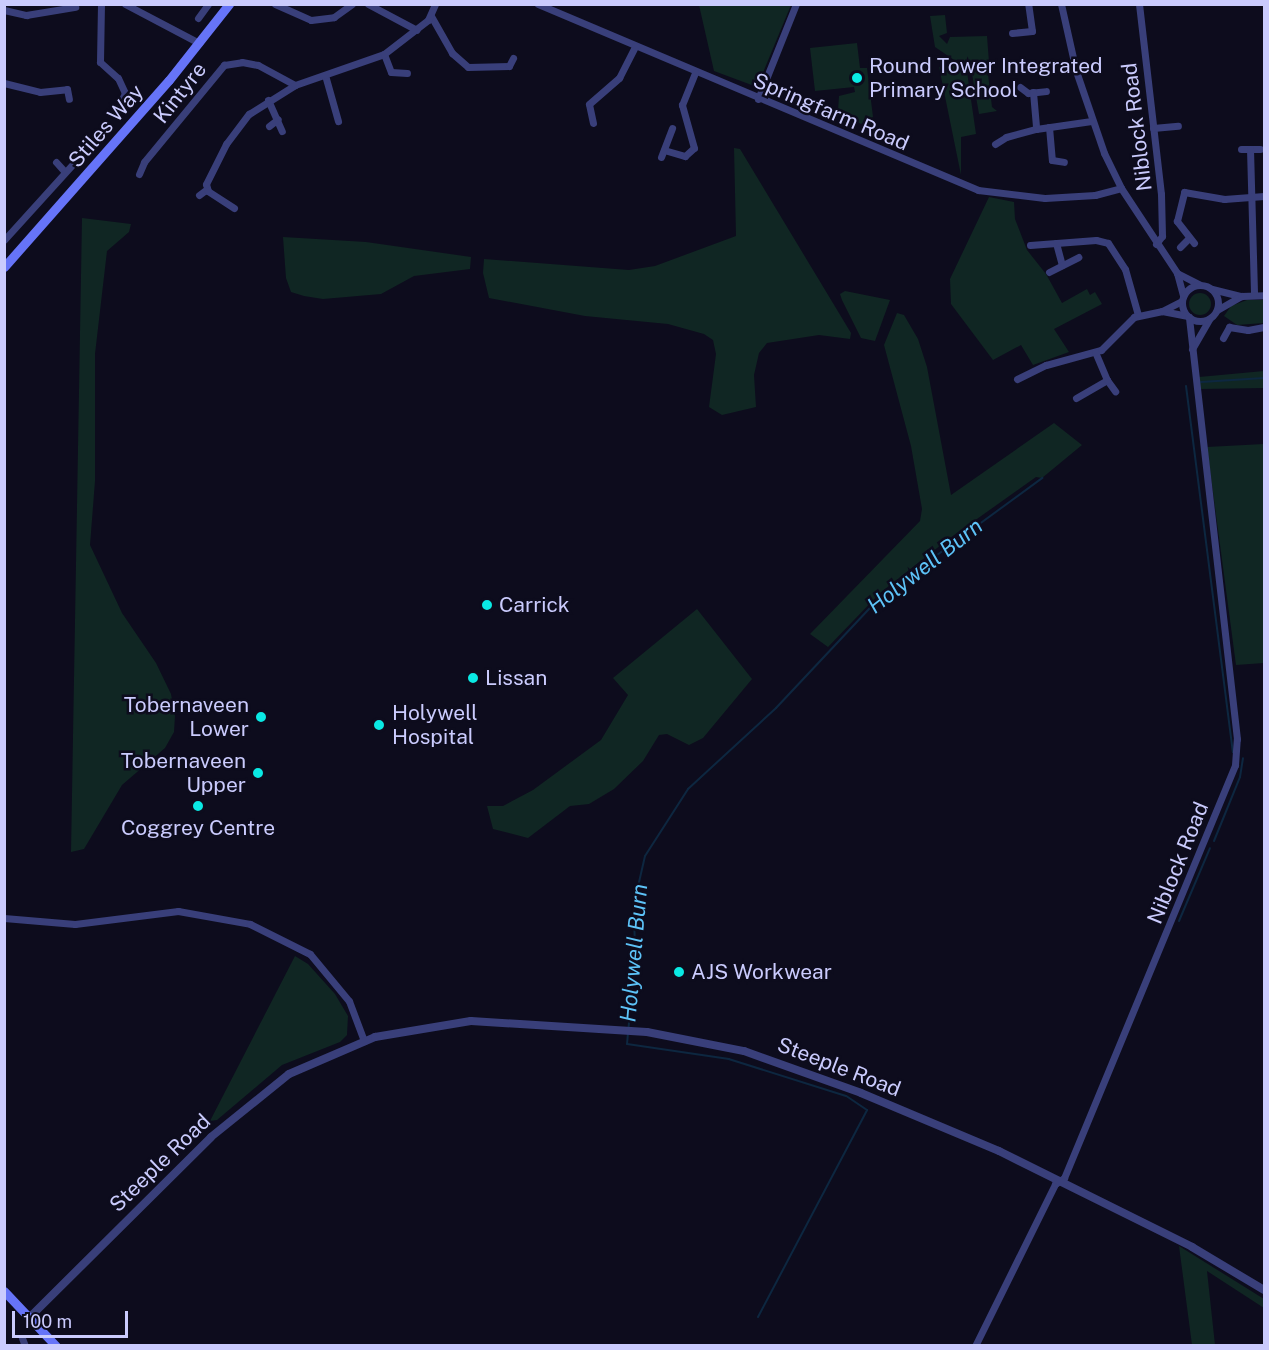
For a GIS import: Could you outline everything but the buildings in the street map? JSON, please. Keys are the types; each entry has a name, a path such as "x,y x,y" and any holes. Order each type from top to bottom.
{"main road":[{"name":"Stiles Way","path":"4,267 199,43 229,4"},
{"path":"4,1291 56,1346"}],"street":[{"path":"101,4 100,64 118,78 128,94 121,101"},
{"path":"125,4 199,43"},
{"path":"141,12 145,4"},
{"path":"198,18 208,4"},
{"path":"275,4 311,20 334,17 352,4"},
{"path":"368,4 417,30"},
{"path":"199,195 207,189 213,167 232,135 268,99 295,85 384,54 417,30 431,16 435,4"},
{"name":"Springfarm Road","path":"538,4 758,99 978,190 1045,198 1095,195 1121,188"},
{"path":"758,99 796,4"},
{"path":"1012,33 1032,31 1028,4"},
{"path":"1061,4 1091,121 1121,188 1177,273 1188,316"},
{"name":"Niblock Road","path":"1139,4 1163,220 1162,236 1156,244"},
{"path":"4,10 26,15 75,6 79,16"},
{"path":"431,16 452,53 468,67 509,66 513,58"},
{"path":"593,123 589,104 619,78 635,46"},
{"path":"384,54 392,72 407,73"},
{"name":"Kintyre","path":"139,174 144,162 224,65 258,65 295,85"},
{"path":"672,128 662,154 685,156 694,148 681,105 695,72"},
{"path":"325,75 338,121"},
{"path":"4,83 40,92 67,90 69,99"},
{"path":"1020,87 1033,92 1046,91"},
{"path":"1033,92 1036,129"},
{"path":"268,99 282,130"},
{"path":"333,103 344,100"},
{"path":"269,126 278,119"},
{"path":"995,144 1006,137 1036,129 1091,121"},
{"path":"1153,128 1178,126"},
{"path":"1049,127 1052,160 1064,162"},
{"path":"1241,149 1260,149"},
{"path":"1250,149 1254,294"},
{"path":"56,162 65,172"},
{"path":"4,240 72,165"},
{"path":"207,189 234,208"},
{"path":"1180,247 1191,240 1177,221 1184,192 1224,199 1264,196"},
{"path":"223,201 228,193"},
{"path":"1030,245 1096,240 1111,245 1125,270 1138,315"},
{"path":"1056,243 1062,265"},
{"path":"1049,272 1078,257"},
{"path":"1177,273 1212,289 1241,296"},
{"path":"1017,380 1061,360 1095,352 1109,345 1138,315 1162,311 1183,299 1191,288 1201,285"},
{"path":"1212,289 1218,299 1217,310"},
{"path":"1191,354 1209,319 1217,310 1241,296 1264,295"},
{"path":"1162,311 1188,316 1198,321 1209,319"},
{"name":"Niblock Road","path":"975,1346 1060,1181 1140,1000 1235,765 1236,739 1188,316"},
{"path":"1223,338 1229,327 1248,330 1264,327"},
{"path":"1095,352 1107,380 1115,391"},
{"path":"1025,375 1030,383"},
{"path":"1076,398 1107,380"},
{"path":"4,918 75,924 178,911 250,924 310,954 350,1001 364,1041"},
{"name":"Steeple Road","path":"30,1317 211,1137 289,1074 364,1041 408,1029 471,1021 630,1031 710,1042 776,1062 950,1130 1060,1181 1192,1247 1264,1290"}],"green space":[{"path":"699,5 791,5 757,87 714,71"},
{"path":"945,15 947,33 939,36 947,44 950,37 987,36 989,62 966,65 976,134 961,137 961,175 939,67 960,64 935,47 930,16"},
{"path":"857,43 860,68 867,68 873,117 861,124 838,111 839,96 855,92 854,87 815,91 810,48"},
{"path":"987,66 992,107 997,111 979,114 971,68"},
{"path":"734,148 740,149 851,333 850,339 819,335 767,343 759,353 754,375 756,407 722,415 709,407 716,354 713,340 704,334 668,324 585,316 489,298 483,273 484,259 629,270 655,266 736,236"},
{"path":"989,197 1014,202 1015,219 1027,250 1046,274 1062,303 1087,289 1090,295 1095,292 1102,304 1054,329 1069,352 1033,365 1021,345 993,360 951,304 950,279"},
{"path":"82,218 131,224 129,232 107,251 95,354 95,481 90,545 122,613 156,663 171,694 175,716 174,732 165,748 122,785 84,849 71,852"},
{"path":"283,237 366,242 471,257 470,269 414,276 381,294 323,299 304,296 291,292 286,278"},
{"path":"845,291 890,300 875,341 861,338 842,300 840,294"},
{"path":"1200,293 1208,296 1211,304 1208,312 1200,315 1192,312 1189,304 1192,296"},
{"path":"1247,300 1264,300 1264,323 1237,325 1224,316 1231,306"},
{"path":"897,313 904,315 918,339 927,367 951,495 1054,423 1082,445 1042,478 1036,477 946,541 880,593 828,647 810,634 920,521 922,509 911,446 884,345"},
{"path":"1264,371 1264,388 1200,389 1199,377"},
{"path":"1264,444 1264,663 1236,665 1207,447"},
{"path":"697,609 752,679 703,738 689,745 667,734 659,735 643,761 614,789 589,804 570,806 528,838 493,829 487,806 503,806 533,790 601,740 628,695 613,678"},
{"path":"295,956 308,964 335,994 348,1016 347,1035 340,1042 282,1065 217,1120 210,1121"},
{"path":"1179,1246 1264,1299 1264,1308 1207,1271 1215,1345 1192,1345"}],"waterway":[{"name":"Holywell Burn","path":"1201,382 1264,378"},
{"path":"1186,386 1233,752"},
{"name":"Holywell Burn","path":"758,1317 867,1110 846,1096 729,1059 627,1044 635,957 634,904 645,856 688,789 776,708 881,596 1042,478"},
{"path":"1214,841 1240,777 1243,758"},
{"path":"1179,921 1210,848"}],"place":[{"name":"Round Tower Integrated Primary School","path":"857,78"},
{"name":"Carrick","path":"487,605"},
{"name":"Lissan","path":"473,678"},
{"name":"Tobernaveen Lower","path":"261,717"},
{"name":"Holywell Hospital","path":"379,725"},
{"name":"Tobernaveen Upper","path":"258,773"},
{"name":"Coggrey Centre","path":"198,806"},
{"name":"AJS Workwear","path":"679,972"}]}
